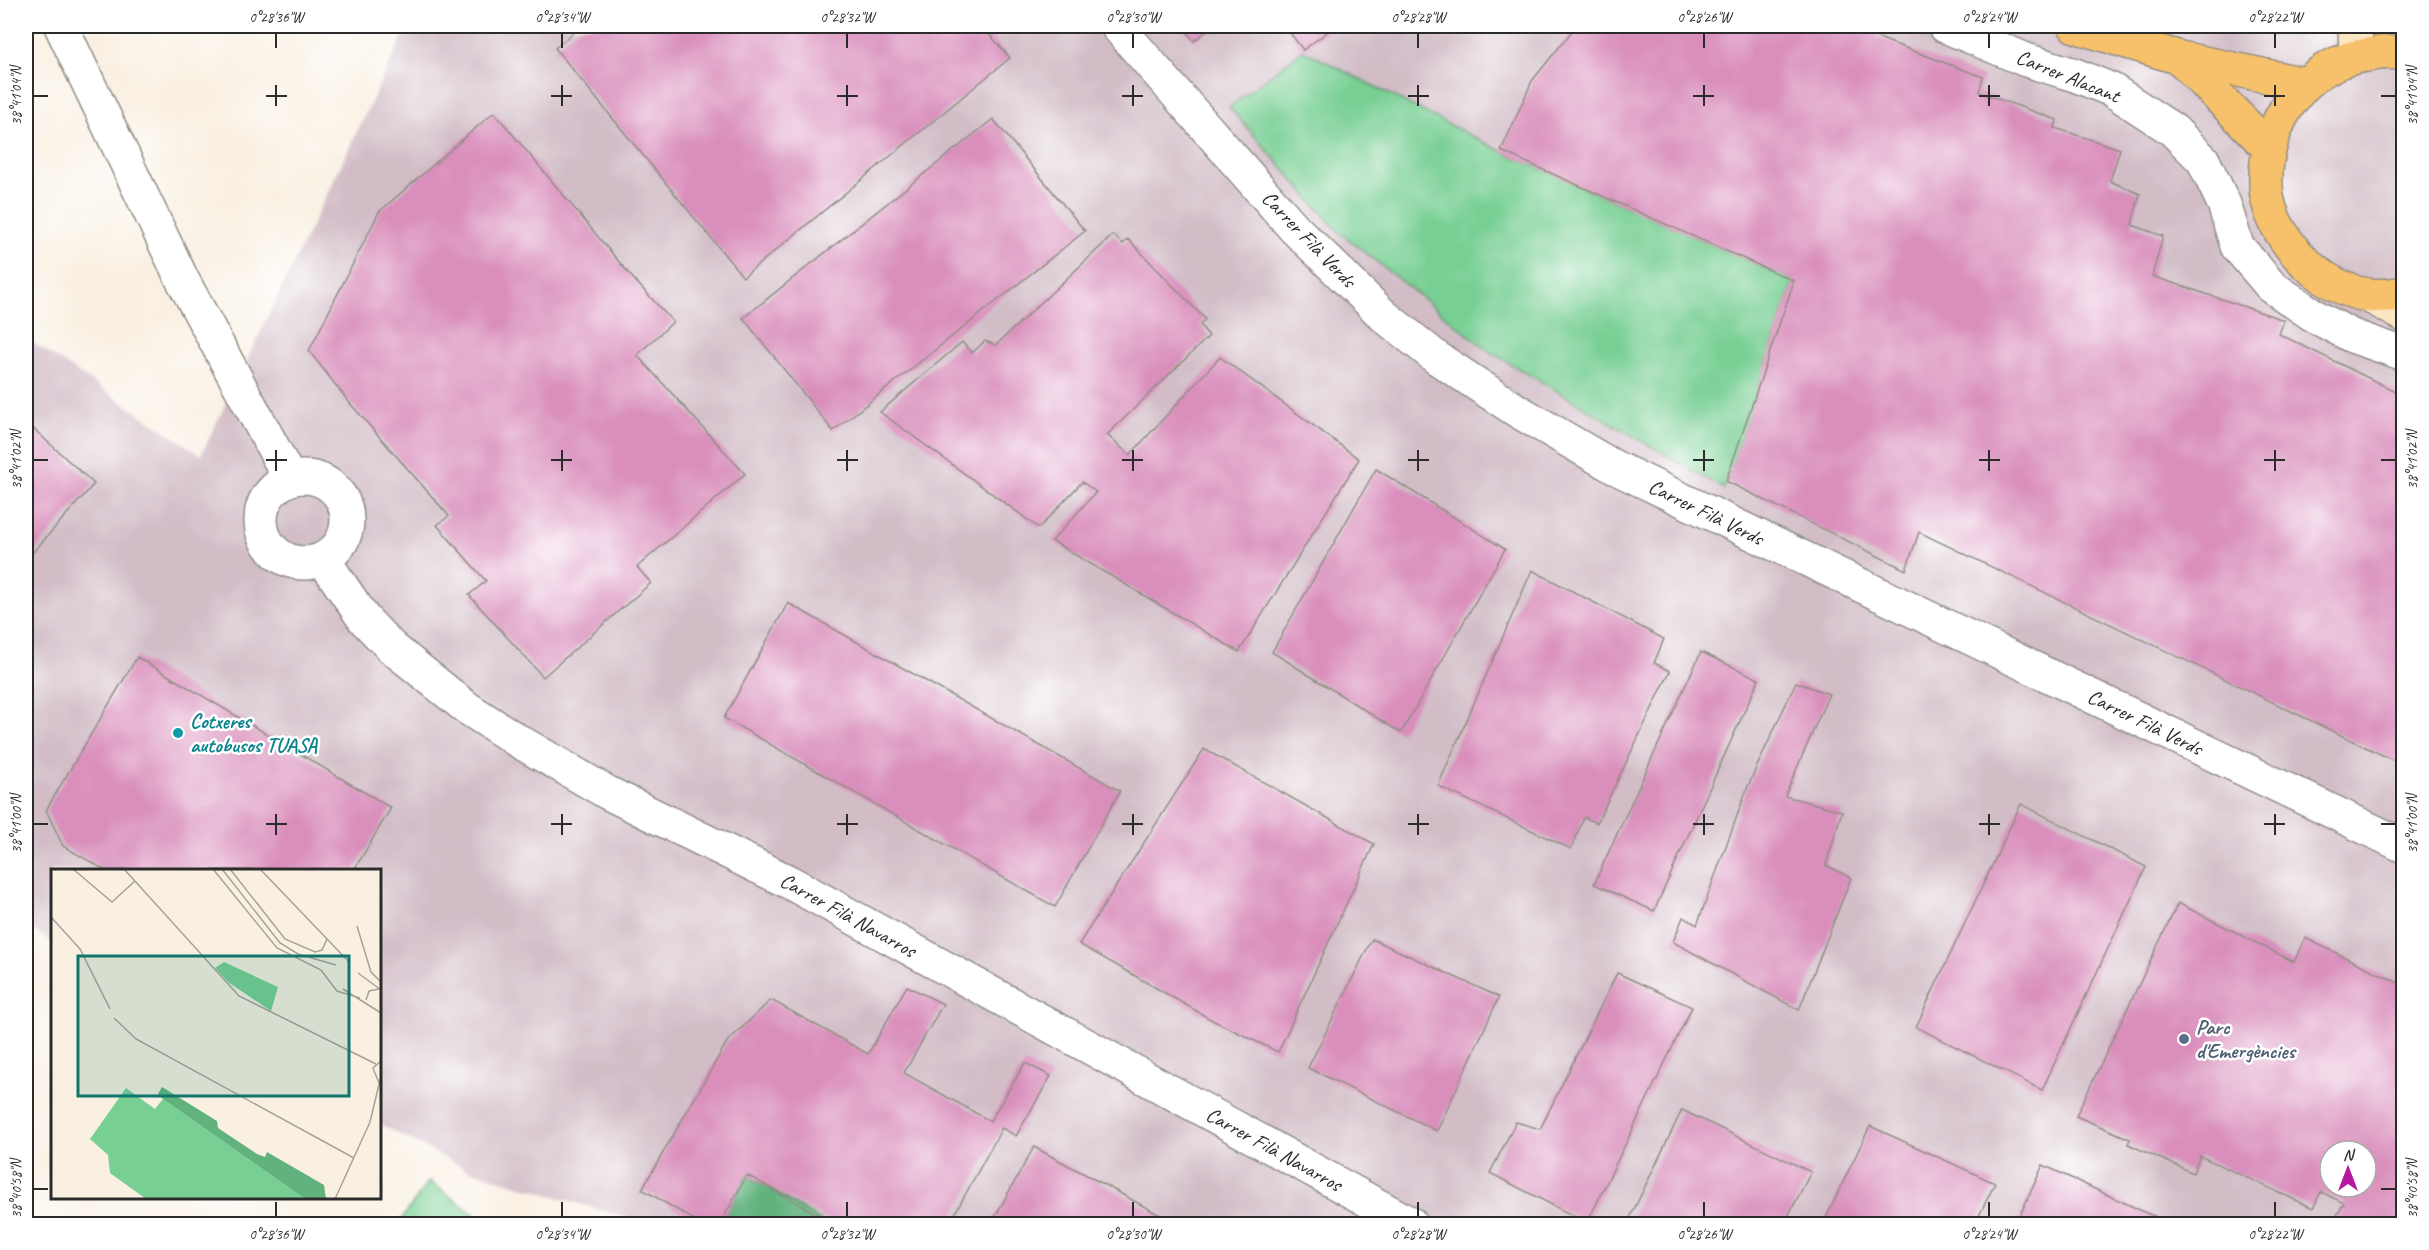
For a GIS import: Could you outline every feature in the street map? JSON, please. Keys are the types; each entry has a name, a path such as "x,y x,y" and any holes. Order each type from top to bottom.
{"main road":[{"path":"2075,26 2180,58 2305,84"},
{"path":"2403,54 2356,41 2329,67 2305,84 2282,113 2268,147 2265,187 2276,225 2298,258 2330,282 2367,295 2403,294"},
{"path":"2180,58 2268,147"}],"street":[{"path":"61,26 182,279 290,479"},
{"name":"Carrer Filà Verds","path":"1117,26 1295,229 1384,316 1437,358 1516,410 1614,467 2403,846"},
{"name":"Carrer Alacant","path":"1945,26 2026,60 2075,75 2112,90 2173,130 2203,160 2224,204 2237,246 2271,286 2316,316 2352,336 2403,354"},
{"path":"2367,295 2403,315"},
{"path":"316,478 328,484 344,503 348,516 347,529 334,552 310,564 296,563 282,558 271,549 263,537 260,523 267,496 290,479 316,478"},
{"name":"Carrer Filà Navarros","path":"323,559 364,619 391,647 467,708 515,739 608,792 789,882 1411,1224"}],"shaded area":[{"path":"408,26 2403,26 2403,1224 647,1224 468,1170 381,1125 381,869 51,869 51,941 26,926 26,338 201,455"}],"green space":[{"path":"1303,50 1501,151 1794,281 1724,489 1490,352 1338,231 1229,107"},
{"path":"747,1175 826,1224 720,1224"},
{"path":"429,1181 488,1224 398,1224"}],"building":[{"path":"581,26 982,26 1010,58 743,277 555,48"},
{"path":"1182,26 1213,26 1194,41"},
{"path":"1285,26 1335,26 1303,50"},
{"path":"1576,26 1872,26 1880,30 1876,37 1983,77 1979,92 2057,120 2055,128 2120,149 2110,181 2140,194 2132,225 2163,236 2152,276 2284,320 2279,334 2403,395 2403,765 1919,532 1906,570 1726,481 1794,281 1501,151 1532,81"},
{"path":"494,112 630,275 673,322 637,355 745,474 637,567 651,583 543,677 469,595 486,581 437,525 449,516 348,401 309,351 379,212"},
{"path":"993,119 1085,231 833,431 743,318"},
{"path":"1113,235 1123,244 1128,239 1205,319 1200,325 1209,336 1107,435 1130,455 1220,357 1359,459 1239,652 1052,541 1096,492 1082,482 1039,528 880,412 962,342 972,353 985,341 996,345"},
{"path":"26,422 94,484 26,560"},
{"path":"1376,469 1505,549 1401,733 1272,652"},
{"path":"1532,570 1664,639 1654,663 1670,671 1597,823 1584,817 1571,849 1438,786"},
{"path":"788,603 1120,791 1055,907 724,718"},
{"path":"1701,652 1759,679 1654,911 1594,884"},
{"name":"Cotxeres autobusos TUASA","path":"137,657 391,808 355,869 103,869 63,846 46,810"},
{"path":"1796,682 1829,694 1785,796 1842,811 1826,865 1851,878 1799,1010 1673,942 1683,917 1697,925 1748,786"},
{"path":"1204,749 1374,844 1278,1052 1214,1021 1079,944"},
{"path":"2021,804 2146,867 2042,1090 1916,1027"},
{"path":"2178,903 2294,962 2305,938 2403,985 2403,1224 2332,1224 2344,1203 2336,1199 2378,1199 2378,1139 2318,1139 2318,1198 2313,1208 2200,1156 2193,1173 2128,1144 2130,1139 2076,1116"},
{"path":"1372,939 1499,997 1437,1131 1308,1068"},
{"path":"1617,973 1692,1007 1587,1223 1490,1173 1516,1122 1540,1129"},
{"path":"907,986 943,1004 904,1073 990,1121 1025,1063 1051,1076 1016,1136 1002,1128 949,1224 835,1224 747,1175 720,1224 701,1224 642,1189 727,1042 771,1000 868,1054"},
{"path":"1682,1110 1811,1172 1784,1224 1627,1224"},
{"path":"1870,1126 1995,1183 1975,1224 1823,1224"},
{"path":"1034,1147 1105,1185 1176,1224 991,1224"},
{"path":"2043,1165 2170,1224 2016,1224"}],"place":[{"name":"Cotxeres autobusos TUASA","path":"178,733"},
{"name":"Parc d'Emergències","path":"2184,1039"}]}
